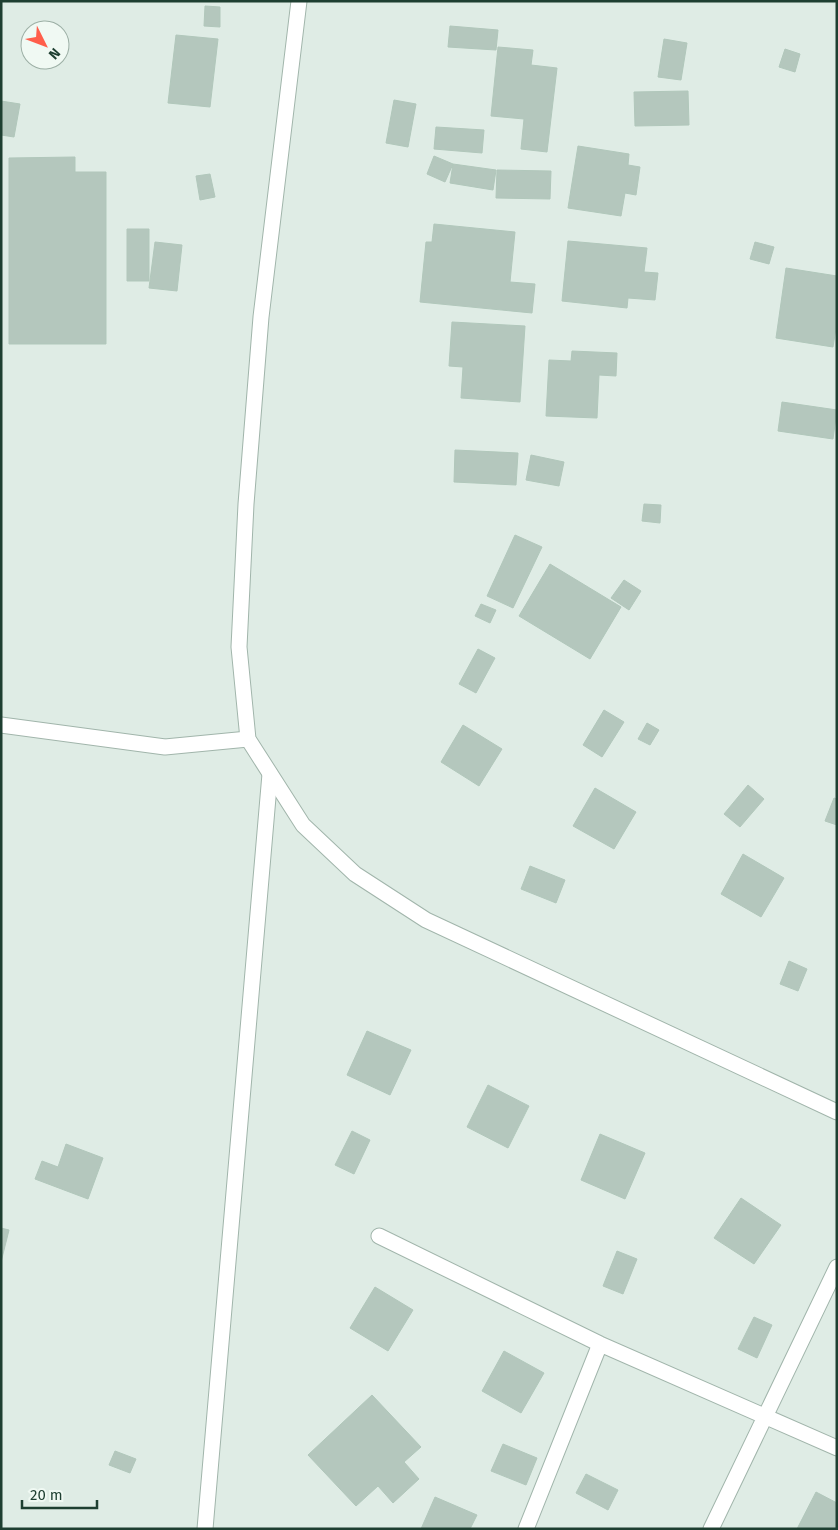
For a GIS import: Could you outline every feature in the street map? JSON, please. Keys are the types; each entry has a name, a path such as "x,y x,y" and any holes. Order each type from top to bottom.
{"street":[{"path":"299,1 261,317 246,504 239,647 248,739 303,825 355,874 426,920 837,1112"},
{"path":"1,725 165,747 248,739"},
{"path":"205,1529 270,774"},
{"path":"379,1236 600,1344 837,1448"},
{"path":"711,1529 837,1267"},
{"path":"526,1529 600,1344"}],"building":[{"path":"205,6 220,7 220,27 204,26"},
{"path":"450,26 498,30 496,50 448,47"},
{"path":"176,35 218,39 210,107 168,103"},
{"path":"664,39 687,43 681,80 658,77"},
{"path":"498,47 533,50 531,65 557,68 547,152 521,149 524,119 491,116"},
{"path":"785,49 800,54 795,72 779,67"},
{"path":"688,91 689,125 635,126 634,92"},
{"path":"394,100 416,104 408,147 386,143"},
{"path":"1,101 20,104 14,137 1,135"},
{"path":"436,127 484,130 482,153 434,149"},
{"path":"578,146 629,154 628,165 640,167 636,195 625,193 621,216 568,208"},
{"path":"434,156 453,164 445,182 427,174"},
{"path":"75,157 75,172 106,172 106,344 9,344 9,158"},
{"path":"453,164 496,170 493,190 450,183"},
{"path":"497,170 551,171 550,199 496,198"},
{"path":"210,174 215,197 200,200 196,176"},
{"path":"434,224 515,232 510,282 535,284 532,313 420,302 426,242 432,242"},
{"path":"127,229 149,229 149,281 127,281"},
{"path":"568,241 647,248 644,272 658,273 655,300 628,298 627,308 562,301"},
{"path":"155,242 182,245 177,291 149,288"},
{"path":"755,242 774,247 769,264 750,259"},
{"path":"786,268 837,276 837,322 833,347 776,338"},
{"path":"452,322 525,326 520,402 461,398 463,367 449,366"},
{"path":"572,351 617,353 616,376 599,375 597,418 546,416 549,360 571,361"},
{"path":"782,402 837,410 833,439 778,431"},
{"path":"455,450 518,453 516,485 454,482"},
{"path":"531,455 564,462 559,486 526,480"},
{"path":"644,504 661,505 660,523 642,521"},
{"path":"515,535 542,547 513,608 487,596"},
{"path":"550,564 621,607 590,659 519,616"},
{"path":"624,580 641,591 629,610 611,598"},
{"path":"481,604 496,610 490,623 475,616"},
{"path":"478,649 495,658 476,693 459,684"},
{"path":"604,710 624,722 602,757 583,745"},
{"path":"647,723 659,730 650,745 638,739"},
{"path":"463,725 502,749 479,786 441,762"},
{"path":"748,785 764,799 740,827 724,814"},
{"path":"595,788 636,812 614,849 573,826"},
{"path":"834,798 837,799 837,825 825,821"},
{"path":"743,854 784,878 761,917 721,894"},
{"path":"530,866 565,880 556,903 521,889"},
{"path":"789,961 807,969 798,991 780,984"},
{"path":"367,1031 411,1050 390,1095 347,1075"},
{"path":"488,1085 529,1106 508,1148 467,1127"},
{"path":"352,1131 370,1140 354,1174 335,1165"},
{"path":"600,1134 645,1153 625,1199 581,1180"},
{"path":"66,1144 103,1158 88,1199 35,1179 42,1161 58,1167"},
{"path":"741,1198 781,1225 754,1264 714,1238"},
{"path":"1,1228 9,1230 1,1262"},
{"path":"617,1251 637,1259 623,1294 603,1286"},
{"path":"375,1287 413,1310 388,1351 350,1328"},
{"path":"754,1317 772,1325 757,1358 738,1349"},
{"path":"504,1351 544,1373 521,1413 482,1391"},
{"path":"372,1395 421,1447 404,1462 419,1479 393,1503 378,1486 356,1506 308,1455"},
{"path":"503,1444 537,1458 526,1485 491,1471"},
{"path":"115,1451 136,1459 130,1473 109,1465"},
{"path":"586,1474 618,1490 608,1510 576,1493"},
{"path":"816,1492 837,1503 837,1529 797,1529"},
{"path":"435,1497 477,1515 470,1529 421,1529"}]}
